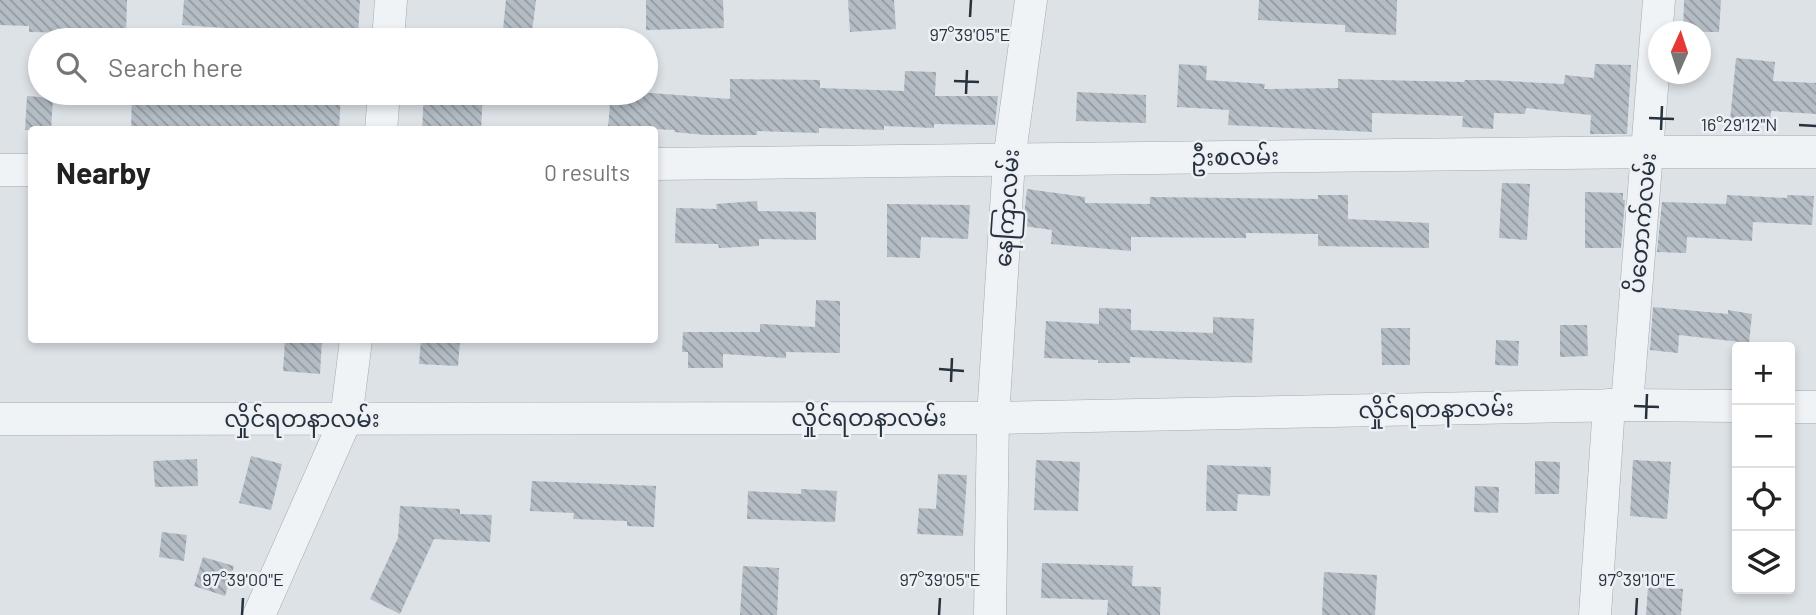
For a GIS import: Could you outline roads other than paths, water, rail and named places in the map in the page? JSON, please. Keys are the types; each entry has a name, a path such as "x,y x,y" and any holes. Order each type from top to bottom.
{"street":[{"path":"389,28 391,0"},
{"name":"နေကြာလမ်း","path":"990,615 993,418 1009,160 1031,0"},
{"name":"ပိတောက်လမ်း","path":"1595,615 1647,152 1658,0"},
{"path":"382,126 383,105"},
{"name":"ဦးစလမ်း","path":"658,164 1816,152"},
{"path":"0,170 28,170"},
{"path":"259,615 346,419 356,343"},
{"name":"လှိုင်ရတနာလမ်း","path":"0,419 993,418 1618,405 1732,406"},
{"path":"1795,407 1816,407"}]}
